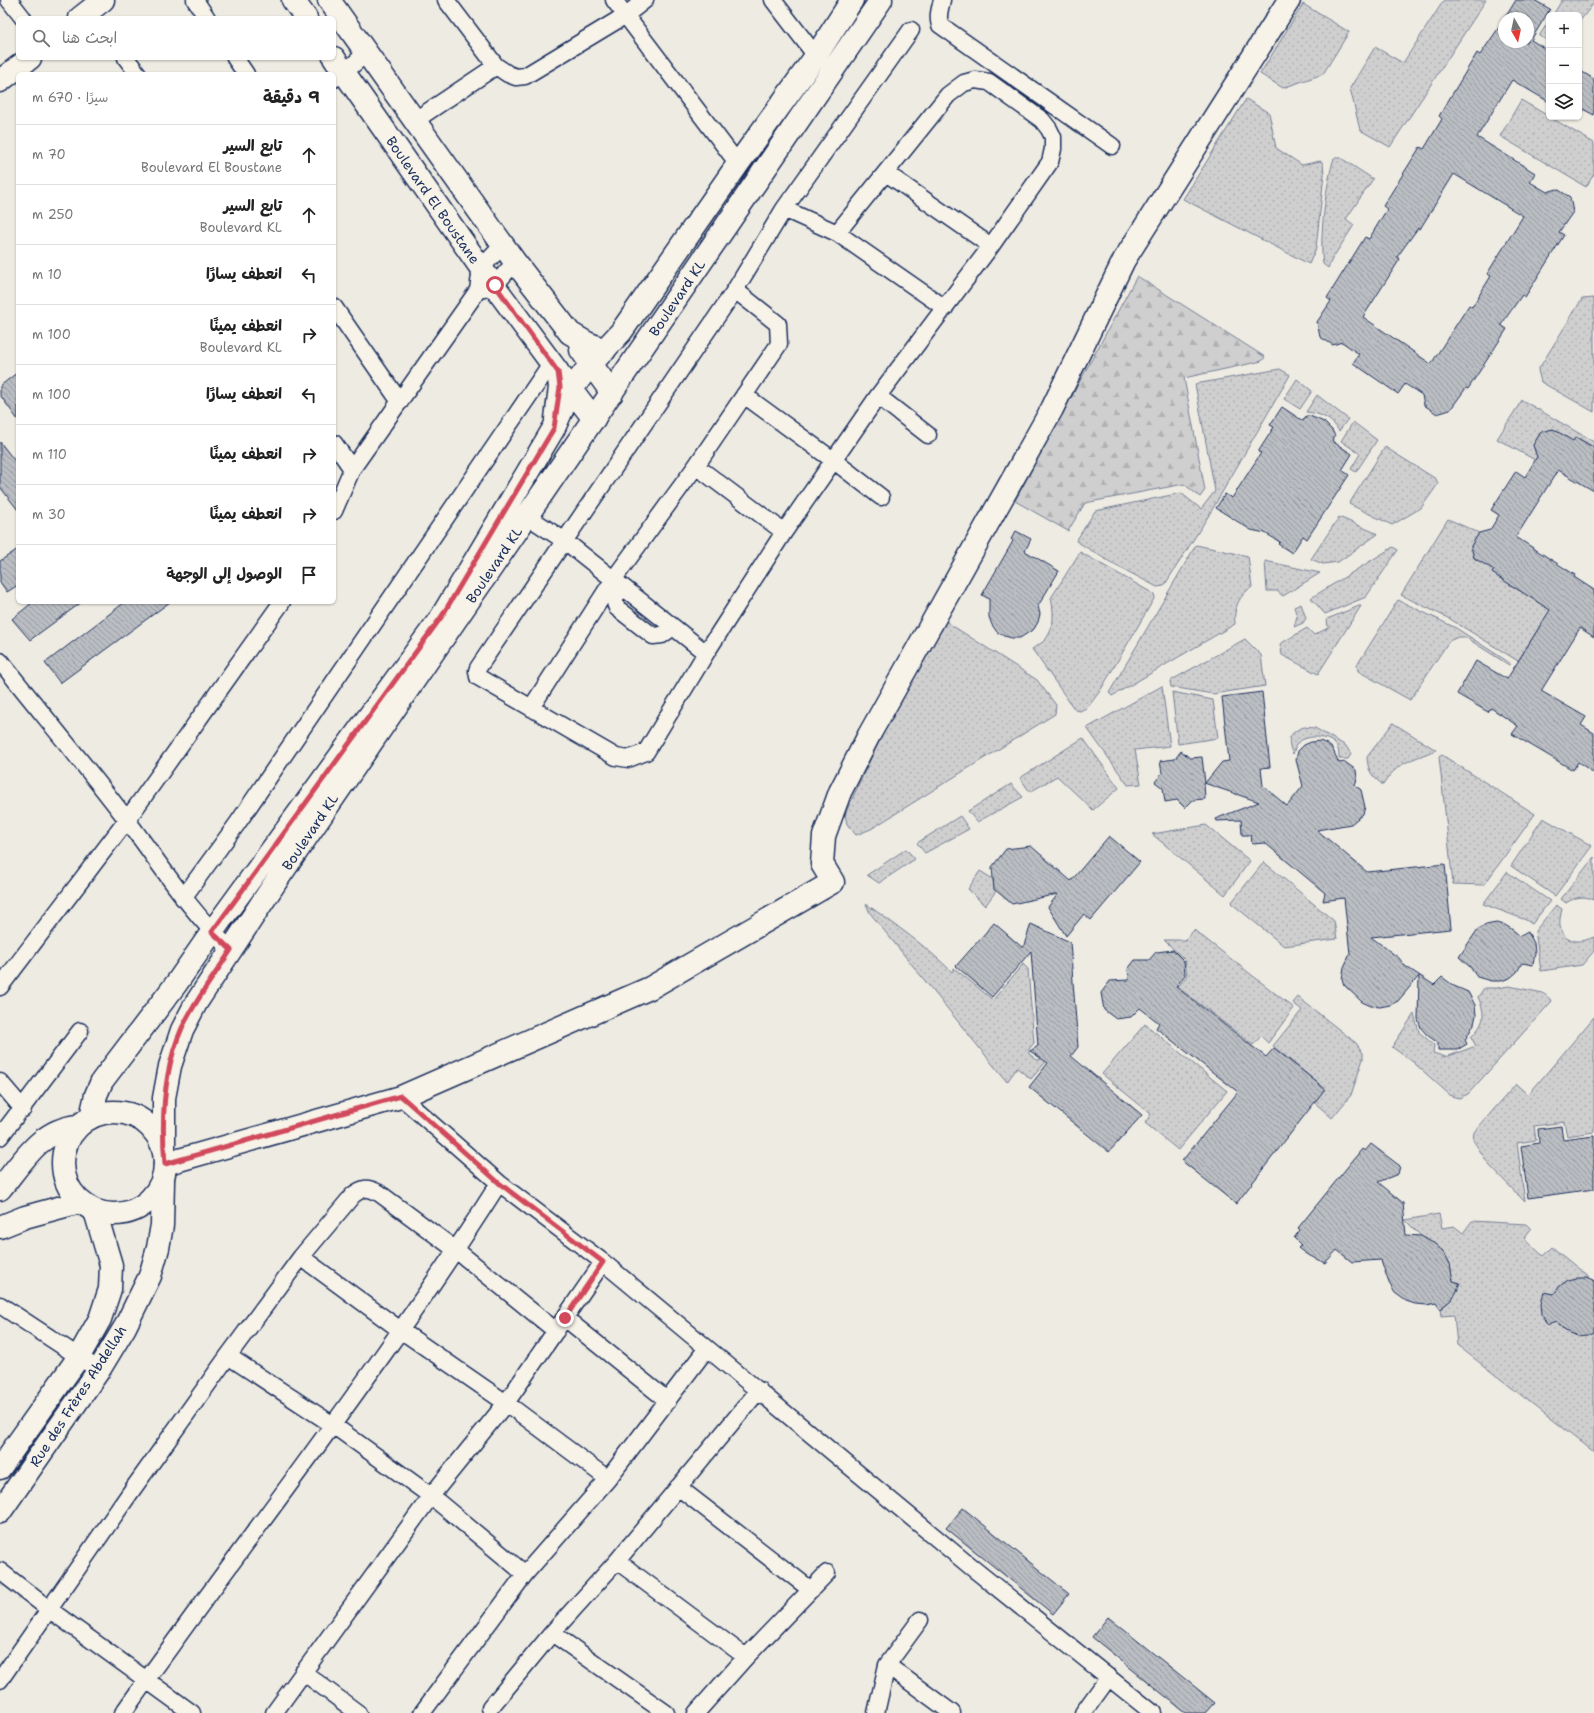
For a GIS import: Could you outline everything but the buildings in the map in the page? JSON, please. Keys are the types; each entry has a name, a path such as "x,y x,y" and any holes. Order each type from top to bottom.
{"main road":[{"path":"293,0 305,16"},
{"path":"329,0 383,78 509,253 570,332 587,343 598,357 612,393"},
{"name":"Boulevard KL","path":"85,1122 102,1081 176,984 212,932 442,616 554,428 571,390 621,332 738,164 816,56 852,0"},
{"name":"Boulevard KL","path":"164,1166 164,1098 170,1066 182,1030 189,1016 231,950 881,0"},
{"path":"164,1166 401,1096 650,988 833,882 822,864 824,836 840,792 869,735 1052,409 1124,260 1289,0"},
{"path":"0,81 27,60"},
{"name":"Boulevard El Boustane","path":"337,70 360,96 481,268 487,288 555,367 594,419"},
{"path":"360,96 383,78"},
{"path":"554,428 560,387 555,367"},
{"path":"0,1189 43,1139 65,1128 85,1122 106,1112 122,1112 136,1117 149,1126 159,1138 164,1166 153,1196 141,1207 127,1213 111,1215 88,1207 69,1189 63,1174 62,1157 67,1140 85,1122"},
{"name":"Rue des Frères Abdellah","path":"0,1512 98,1370 125,1327 150,1276 158,1248 162,1226 164,1166"},
{"path":"0,1227 25,1217 88,1207"},
{"name":"Rue des Frères Abdellah","path":"0,1468 78,1358 100,1319 110,1289 112,1265 88,1207"}],"street":[{"path":"9,0 21,16"},
{"path":"195,0 206,16"},
{"path":"446,0 496,66 508,74 516,77 525,76 626,15 645,0"},
{"path":"614,0 738,164"},
{"path":"773,0 816,56"},
{"path":"942,0 938,19 940,25 1112,146"},
{"path":"837,233 948,95 964,83 975,80 989,82 1042,120 1053,137 1053,149 1050,162 991,246 878,396 833,460 784,532 706,653 646,752 628,759 616,758 478,677 477,671 735,290 784,209 911,30"},
{"path":"337,70 366,53"},
{"path":"128,60 136,72"},
{"path":"236,60 245,72"},
{"path":"414,121 496,66"},
{"path":"886,173 991,246"},
{"path":"784,209 837,233 945,308"},
{"path":"481,268 509,253"},
{"path":"336,506 352,469 400,402 487,288 509,253"},
{"path":"531,708 618,584 778,344 778,324 735,290"},
{"path":"336,311 400,402"},
{"path":"183,898 237,824 555,367"},
{"path":"744,395 881,497"},
{"path":"878,396 928,435"},
{"path":"336,446 352,469"},
{"path":"696,466 784,532"},
{"path":"527,516 565,541 618,584"},
{"path":"618,584 614,602 617,608 653,636 662,635 673,627 706,653"},
{"path":"0,987 127,820 281,604"},
{"path":"0,661 127,820 183,898 212,932 231,950"},
{"path":"0,1137 23,1109 80,1031"},
{"path":"0,1082 23,1109"},
{"path":"401,1096 499,1183 603,1262 970,1566 1153,1713"},
{"path":"123,1713 333,1425 456,1250 499,1183"},
{"path":"0,1680 130,1493 228,1356 301,1257 353,1195 360,1190 369,1188 380,1193 456,1250 668,1401"},
{"path":"301,1257 399,1330 506,1403 608,1479"},
{"path":"274,1713 432,1496 506,1403 603,1262"},
{"path":"0,1305 98,1370"},
{"path":"422,1713 525,1574 608,1479 707,1348"},
{"path":"228,1356 333,1425 432,1496 525,1574"},
{"path":"490,1708 552,1633 617,1561 759,1390"},
{"path":"678,1486 811,1590"},
{"path":"617,1561 746,1657"},
{"path":"0,1571 50,1610 192,1713"},
{"path":"696,1713 746,1657 827,1573"},
{"path":"876,1713 887,1665 920,1620"},
{"path":"552,1633 666,1713"},
{"path":"887,1665 952,1713"},
{"path":"303,1672 358,1713"},
{"path":"1083,1713 1109,1677"}],"green space":[{"path":"1444,0 1486,0 1390,147 1360,130 1350,88 1375,47 1403,63"},
{"path":"1562,0 1594,0 1594,3 1582,18 1582,12 1555,12"},
{"path":"1303,4 1349,32 1323,74 1283,88 1260,74"},
{"path":"1546,26 1546,40 1539,36"},
{"path":"1246,99 1269,113 1276,148 1302,165 1320,161 1323,163 1324,175 1316,248 1309,264 1183,199"},
{"path":"1521,100 1546,115 1546,120 1555,120 1594,143 1594,174 1586,187 1500,136"},
{"path":"1334,158 1341,158 1373,179 1346,219 1354,225 1332,259 1328,268 1323,264 1322,240 1328,182"},
{"path":"1137,276 1265,357 1262,361 1184,378 1205,490 1200,497 1184,484 1085,503 1068,531 1015,501"},
{"path":"1594,298 1594,412 1541,382 1538,370 1582,299"},
{"path":"1280,369 1290,375 1209,515 1164,586 1157,587 1110,562 1076,541 1095,511 1181,493 1201,509 1215,491 1195,384"},
{"path":"1297,379 1312,391 1300,409 1284,399"},
{"path":"1317,395 1348,419 1339,431 1333,423 1325,417 1306,412"},
{"path":"1522,400 1594,442 1594,447 1576,437 1569,448 1566,437 1553,429 1541,432 1533,445 1537,457 1535,460 1497,439"},
{"path":"1353,422 1377,440 1356,472 1351,469 1360,454 1341,441"},
{"path":"1385,447 1436,479 1438,484 1421,508 1392,525 1349,504"},
{"path":"1339,517 1378,534 1338,562 1323,564 1311,559"},
{"path":"1448,519 1479,533 1471,546 1474,558 1486,565 1499,562 1492,573 1552,611 1543,621 1518,661 1450,619 1401,595"},
{"path":"1196,545 1248,556 1252,587 1240,598 1235,613 1235,624 1112,696 1109,693"},
{"path":"1393,547 1398,550 1366,597 1325,614 1311,598"},
{"path":"1080,552 1154,594 1155,597 1100,691 1088,707 1080,711 1075,710 1032,649 1045,640 1051,630 1053,609 1051,598"},
{"path":"1265,561 1320,573 1283,596 1277,591 1267,591"},
{"path":"1398,600 1456,628 1510,663 1509,665 1465,637 1458,637 1449,641 1410,700 1358,671 1357,665"},
{"path":"1301,604 1306,618 1303,623 1294,627 1297,616 1294,607"},
{"path":"1361,606 1318,674 1282,655 1280,644 1307,628 1314,635 1328,628 1327,619"},
{"path":"945,621 1037,680 1056,705 1055,714 871,829 856,835 847,824 845,814 894,709"},
{"path":"1245,639 1261,655 1265,686 1213,694 1171,687 1170,681"},
{"path":"1162,686 1170,746 1135,750 1141,784 1128,785 1087,728"},
{"path":"1172,692 1213,700 1218,738 1178,744"},
{"path":"1393,723 1436,750 1412,759 1400,766 1388,777 1383,785 1371,773 1368,766 1367,757"},
{"path":"1304,727 1315,728 1346,746 1351,754 1348,759 1339,759 1338,749 1335,744 1321,737 1309,737 1300,741 1296,745 1293,754 1289,741 1290,737 1295,731"},
{"path":"1083,738 1119,788 1093,810 1057,776 1030,792 1020,778"},
{"path":"1442,755 1535,814 1484,885 1453,884 1439,757"},
{"path":"1011,784 1023,797 977,822 968,811"},
{"path":"960,816 969,829 925,853 917,843"},
{"path":"1543,818 1592,846 1555,896 1511,866"},
{"path":"1206,825 1250,861 1225,895 1152,834"},
{"path":"906,849 915,859 879,883 867,875"},
{"path":"1594,857 1594,900 1580,897 1566,903 1561,899"},
{"path":"1264,862 1334,921 1337,939 1284,946 1231,903"},
{"path":"980,871 993,879 994,889 996,891 985,906 968,889"},
{"path":"1507,872 1550,901 1532,924 1526,920 1483,904"},
{"path":"866,904 900,928 952,972 954,968 993,1000 1023,964 1028,969 1034,1043 1029,1049 1029,1054 1037,1060 1050,1057 1031,1079 1017,1068 1007,1082 870,913"},
{"path":"1556,905 1562,909 1560,926 1562,933 1571,940 1577,941 1594,937 1594,951 1582,965 1541,971 1535,931"},
{"path":"1194,930 1294,1008 1268,1043 1261,1036 1253,1045 1183,991 1175,1000 1170,996 1187,976 1185,960 1164,940 1185,940"},
{"path":"1509,986 1543,993 1552,1001 1468,1094 1459,1098 1451,1096 1413,1062 1392,1047 1414,1014 1419,1032 1434,1045 1433,1053 1446,1057 1476,1046 1471,1037 1476,1032 1483,1018 1478,997 1484,988"},
{"path":"1298,997 1356,1043 1363,1053 1363,1059 1351,1095 1332,1118 1314,1102 1324,1088 1273,1046 1302,1010 1293,1003"},
{"path":"1594,1017 1594,1132 1567,1136 1564,1122 1534,1126 1536,1140 1517,1143 1525,1202 1489,1165 1473,1140 1474,1132 1516,1084 1528,1095"},
{"path":"1145,1024 1227,1091 1178,1150 1145,1123 1151,1114 1102,1074"},
{"path":"1439,1214 1442,1228 1454,1226 1463,1233 1472,1221 1526,1224 1531,1229 1524,1238 1543,1256 1552,1247 1590,1278 1566,1281 1554,1294 1544,1292 1542,1309 1547,1325 1555,1321 1568,1333 1582,1334 1594,1332 1594,1452 1457,1345 1454,1315 1441,1316 1440,1309 1452,1298 1460,1283 1453,1281 1450,1264 1441,1249 1421,1236 1405,1220"}],"route":[{"path":"495,285 558,372 560,387 554,428 442,616 212,932 231,950 196,1003 182,1030 170,1066 164,1098 163,1136 165,1164 401,1096 499,1183 603,1262 565,1318"}]}
